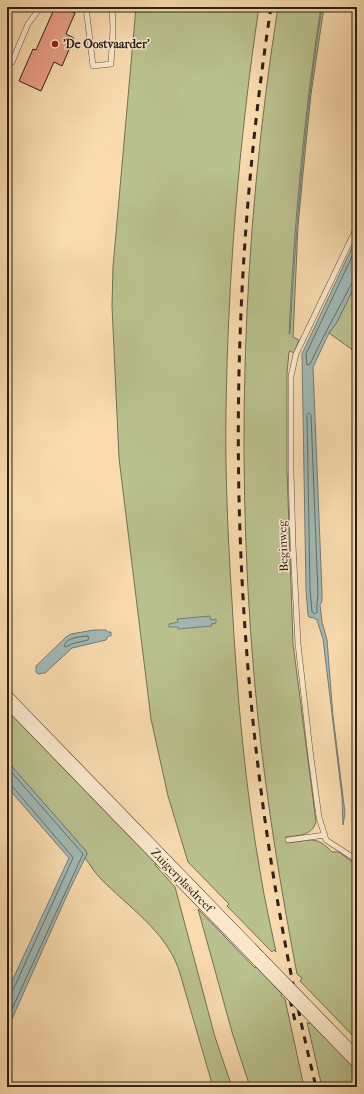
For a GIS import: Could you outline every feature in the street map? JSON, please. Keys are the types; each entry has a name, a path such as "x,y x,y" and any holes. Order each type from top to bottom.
{"main road":[{"name":"Zuigerplasdreef","path":"7,699 357,1060"}],"lane":[{"path":"12,62 28,24 41,7"},
{"path":"86,7 93,66 111,64 112,7"},
{"name":"Beginweg","path":"357,227 296,354 291,376 291,472 298,644 315,790 319,817 326,840 357,860"},
{"path":"288,840 325,835"}],"green space":[{"path":"136,7 259,7 240,158 232,259 227,360 226,459 227,507 236,671 242,740 255,843 276,952 274,950 272,952 227,906 229,904 188,862 168,796 151,719 119,458 112,306 113,267"},
{"path":"278,7 324,7 311,94 298,226 293,337 299,340 294,353 289,352 287,373 287,469 293,644 316,822 314,827 307,833 286,837 287,843 306,840 316,841 326,846 332,852 339,852 357,865 357,1040 300,981 302,978 297,974 270,815 258,718 250,629 244,451 245,362 249,273 256,184"},
{"path":"357,281 357,353 329,333 337,322"},
{"path":"7,707 156,863 155,865 175,887 215,1037 232,1087 213,1087 179,970 165,943 145,920 98,876 85,858 87,854 86,851 7,761"},
{"path":"198,909 255,968 257,967 285,999 304,1087 250,1087 232,1032"},
{"path":"307,1022 309,1024 310,1022 357,1067 357,1087 322,1087"}],"water":[{"path":"321,7 302,170 289,334 300,170"},
{"path":"357,237 357,281 337,322 329,333 313,367 322,593 322,601 320,605 322,622 327,640 333,716 345,813 343,825 342,797 323,639 317,620 309,617 308,615 306,590 302,354"},
{"path":"210,616 211,620 216,619 216,623 211,624 212,626 178,629 178,627 169,627 169,624 178,622 177,619"},
{"path":"94,630 106,630 111,632 111,636 108,636 106,640 72,648 45,673 38,674 36,672 36,666 66,637 71,634"},
{"path":"7,761 87,854 7,1030 7,992 69,858 7,787"}],"building":[{"name":"'De Oostvaarder'","path":"55,7 60,7 75,13 66,34 74,38 62,66 54,62 41,91 19,81 33,49 36,50"}],"railway":[{"path":"271,7 254,142 243,278 238,413 241,549 249,685 265,820 287,954 316,1087"},
{"path":"287,986 295,1021"}],"place":[{"name":"'De Oostvaarder'","path":"55,44"}]}
